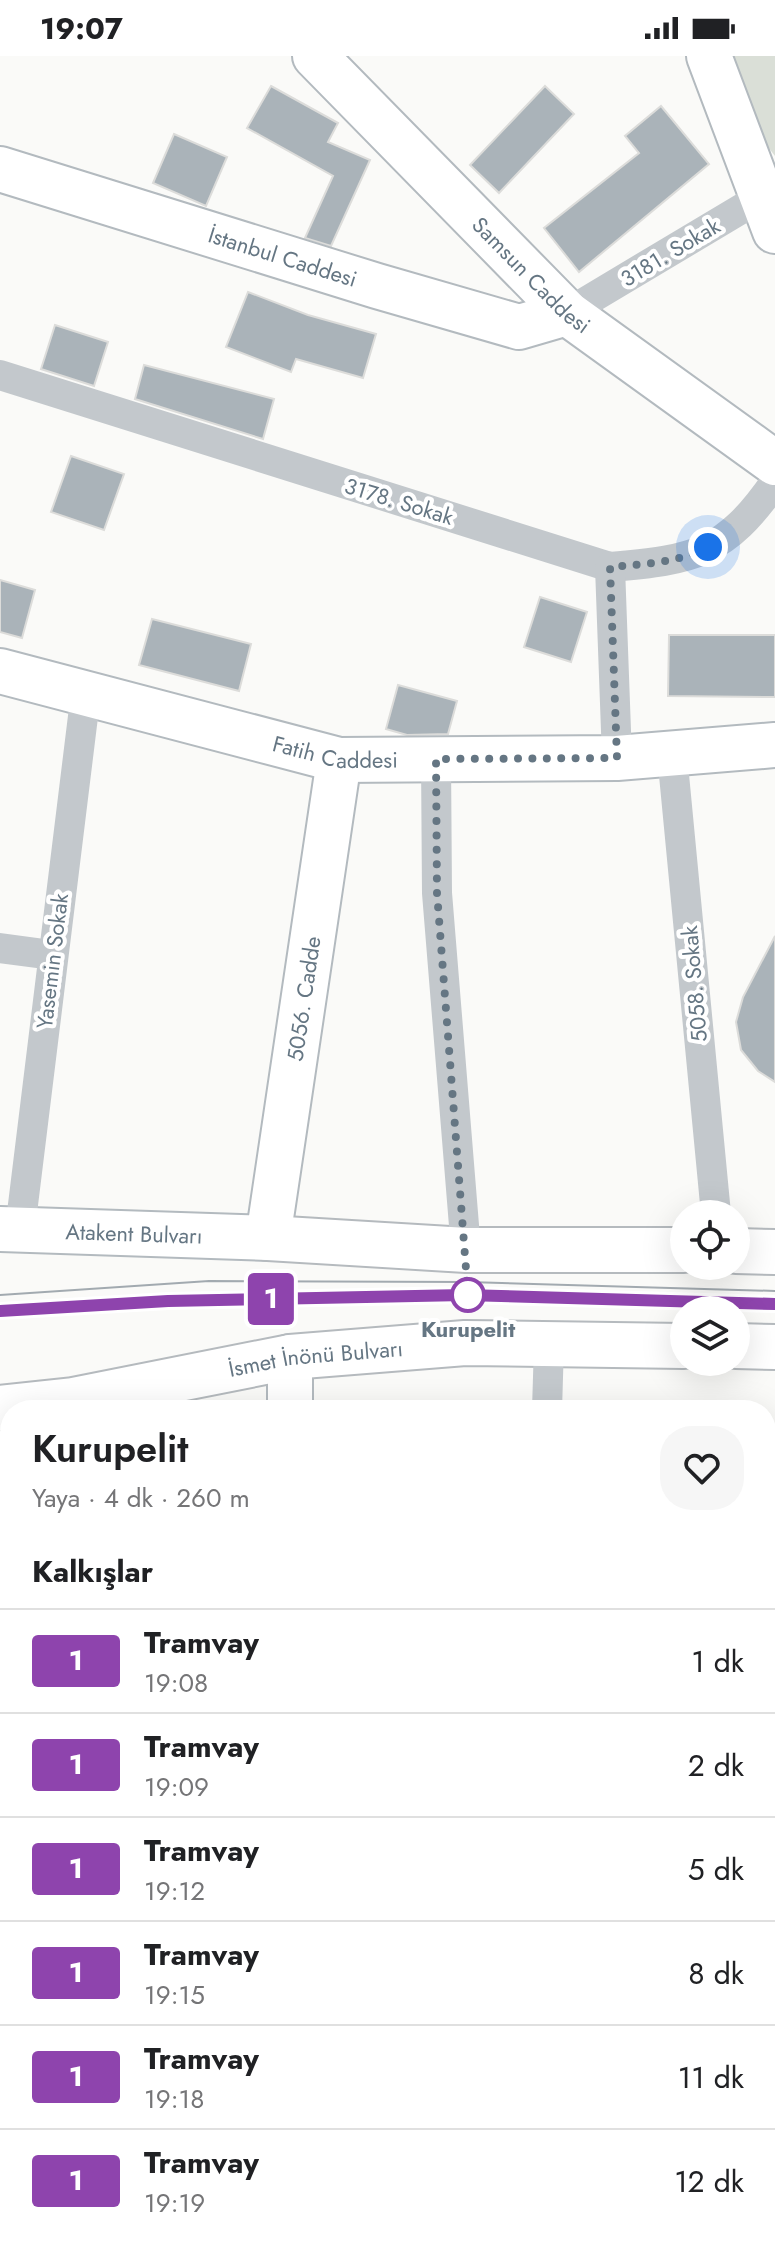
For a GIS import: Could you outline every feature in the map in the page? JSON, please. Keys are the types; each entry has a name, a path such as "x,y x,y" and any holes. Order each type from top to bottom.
{"main road":[{"name":"Samsun Caddesi","path":"315,56 567,313 775,463"},
{"path":"709,56 770,208"},
{"name":"İstanbul Caddesi","path":"0,169 519,327 567,313"},
{"name":"Fatih Caddesi","path":"0,671 339,760 617,758 775,745"},
{"name":"5056. Cadde","path":"268,1238 339,760"},
{"name":"Atakent Bulvarı","path":"10,1229 268,1238"},
{"path":"268,1238 466,1250 670,1250"},
{"path":"750,1251 775,1252"},
{"name":"İsmet İnönü Bulvarı","path":"97,1400 290,1357 465,1343 670,1346"},
{"path":"750,1346 775,1347"},
{"path":"290,1357 290,1400"}],"street":[{"name":"3181. Sokak","path":"567,313 770,208"},
{"name":"3178. Sokak","path":"0,375 610,567 690,557 727,538 758,507 775,482"},
{"path":"610,567 617,758"},
{"name":"Yasemin Sokak","path":"10,1229 52,955 86,692"},
{"name":"5058. Sokak","path":"672,754 715,1200"},
{"path":"436,759 437,893 466,1250"},
{"path":"0,948 52,955"},
{"path":"547,1400 549,1344"}],"shaded area":[{"path":"734,56 775,56 775,156 758,134"}],"building":[{"path":"271,86 338,123 328,142 370,160 331,246 305,238 333,176 247,128"},
{"path":"545,86 574,114 499,193 470,165"},
{"path":"661,106 709,164 579,272 544,228 639,153 625,136"},
{"path":"174,134 227,157 206,206 153,183"},
{"path":"248,292 308,315 376,334 363,378 296,359 291,372 226,347"},
{"path":"55,325 108,342 94,386 41,369"},
{"path":"144,365 274,399 263,439 135,399"},
{"path":"71,456 124,474 104,530 51,512"},
{"path":"0,580 35,590 22,638 0,632"},
{"path":"540,597 587,612 571,662 524,647"},
{"path":"152,619 251,644 239,691 139,665"},
{"path":"669,635 775,635 775,697 668,696"},
{"path":"398,685 457,701 448,734 407,735 386,729"},
{"path":"775,936 775,1082 758,1071 741,1050 736,1022 743,997"}],"tram line":[{"path":"0,1295 209,1281 468,1282 775,1291"},
{"path":"0,1311 168,1301 465,1295 775,1304"},
{"name":"1","path":"0,1311 168,1301 465,1295 775,1304"}],"place":[{"name":"Kurupelit","path":"468,1295"}],"route":[{"path":"468,1295 437,893 436,759 617,758 610,567 690,557 708,547"}]}
